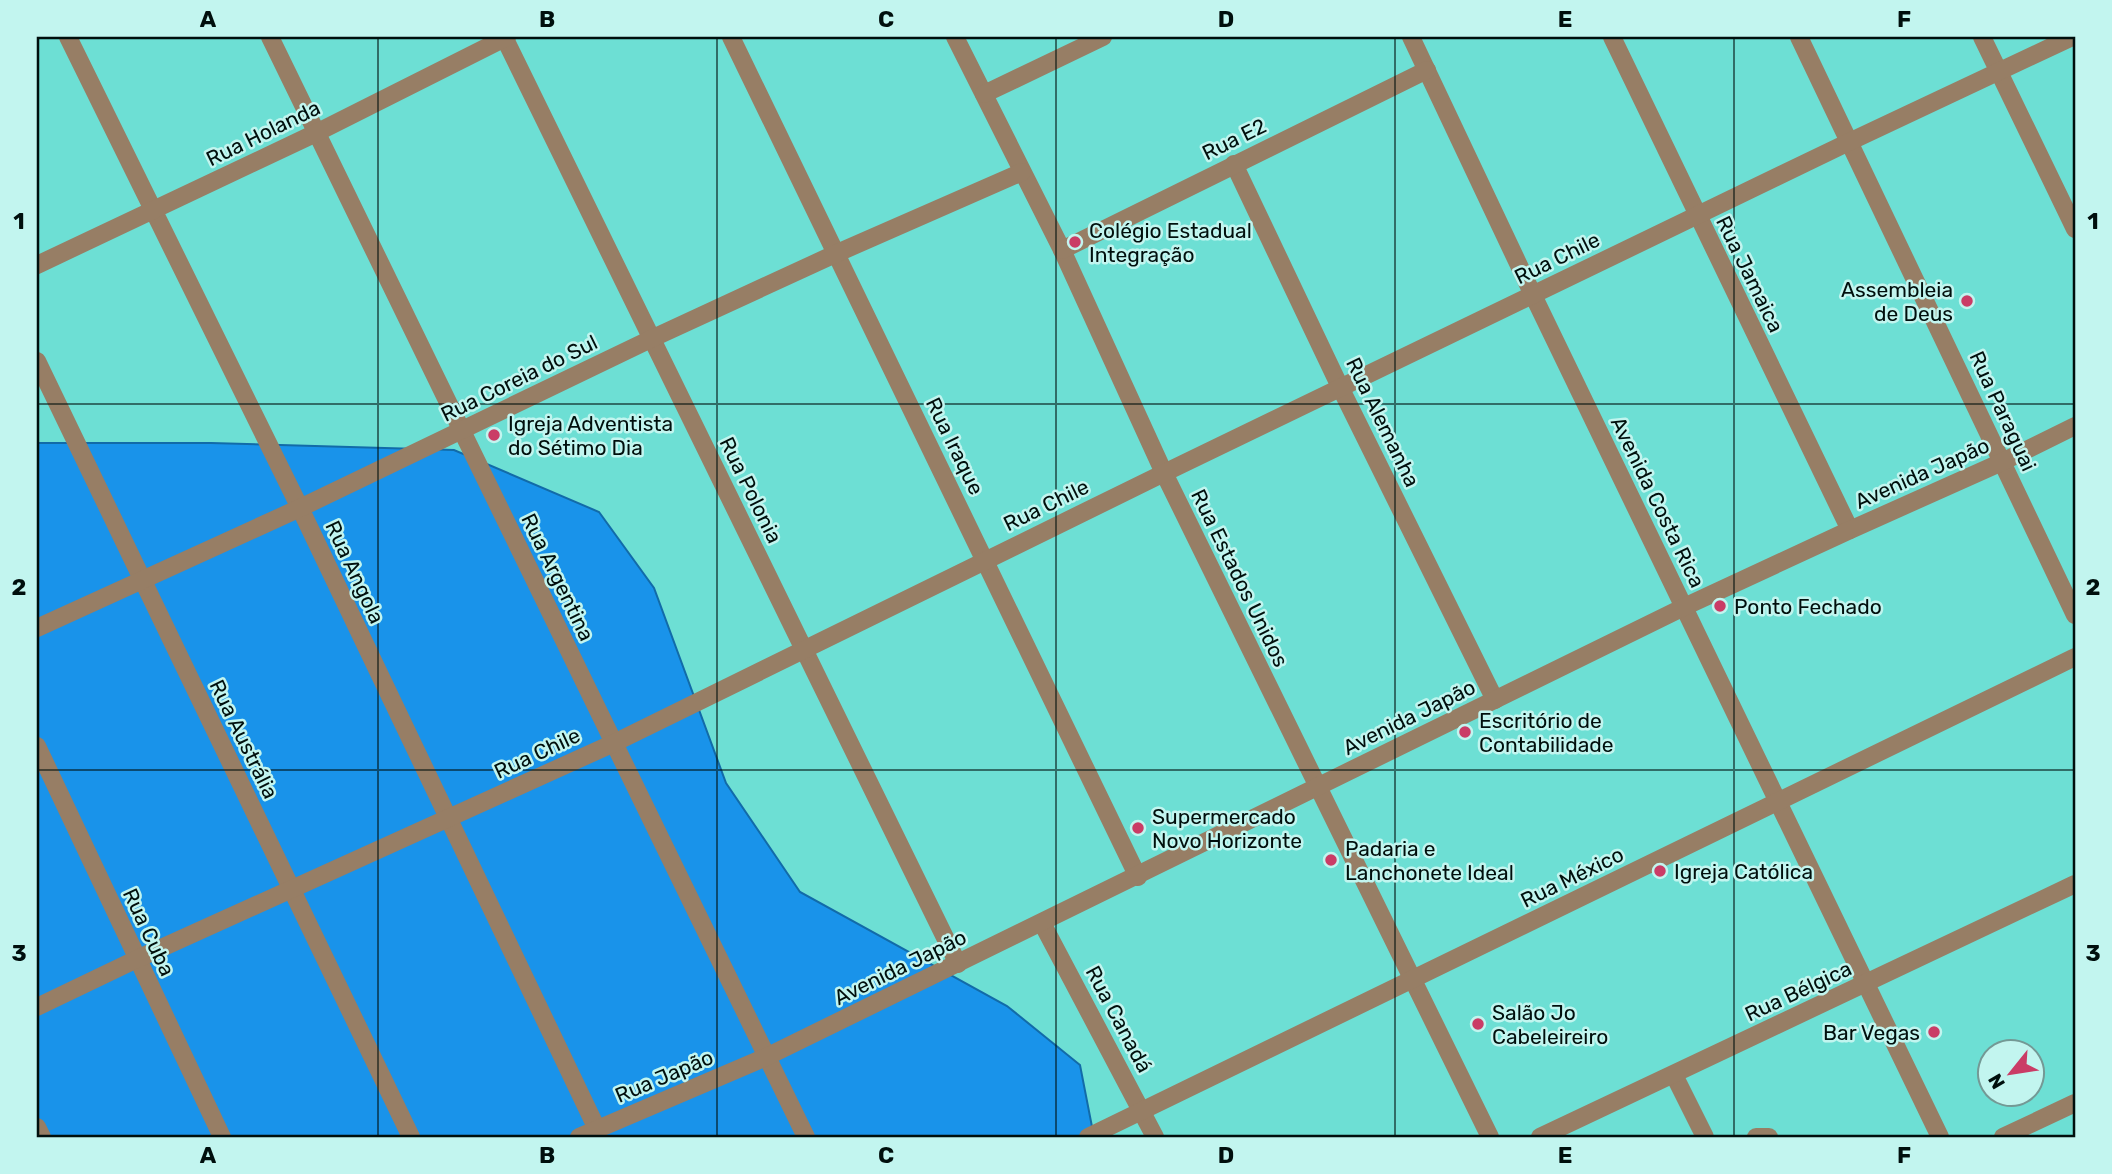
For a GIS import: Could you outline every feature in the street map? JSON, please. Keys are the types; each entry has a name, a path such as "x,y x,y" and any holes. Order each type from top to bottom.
{"street":[{"name":"Rua Angola","path":"68,37 300,508 597,1129"},
{"name":"Rua Argentina","path":"271,37 806,1137"},
{"name":"Rua Holanda","path":"37,265 316,133 505,37"},
{"name":"Rua Polonia","path":"505,37 958,964"},
{"name":"Rua Iraque","path":"731,37 1138,877"},
{"name":"Rua Estados Unidos","path":"955,37 1062,250 1164,473 1490,1137"},
{"path":"984,94 1103,37"},
{"name":"Avenida Costa Rica","path":"1411,37 1940,1137"},
{"name":"Rua Jamaica","path":"1612,37 1850,530"},
{"name":"Rua Paraguai","path":"1799,37 2075,615"},
{"path":"1982,37 2075,229"},
{"name":"Rua Chile","path":"37,1007 137,958 614,743 986,559 2072,37"},
{"name":"Rua E2","path":"1062,250 1427,70"},
{"name":"Rua Alemanha","path":"1234,164 1494,700"},
{"name":"Rua Coreia do Sul","path":"37,628 300,508 653,338 1022,172"},
{"name":"Rua Austrália","path":"37,361 411,1137"},
{"name":"Avenida Japão","path":"766,1057 1138,877 1684,607 2075,426"},
{"name":"Rua México","path":"1088,1137 2075,657"},
{"name":"Rua Cuba","path":"37,746 222,1137"},
{"name":"Rua Bélgica","path":"1540,1137 2075,884"},
{"name":"Rua Canadá","path":"1042,923 1155,1137"},
{"name":"Rua Japão","path":"579,1137 766,1057"},
{"path":"1674,1075 1704,1137"},
{"path":"2003,1137 2075,1103"},
{"path":"37,1127 42,1137"},
{"path":"1756,1137 1769,1137"}],"water":[{"path":"37,443 211,443 454,450 599,512 654,588 726,783 800,892 1007,1006 1080,1065 1094,1137 37,1137"}],"place":[{"name":"Colégio Estadual Integração","path":"1075,242"},
{"name":"Assembleia de Deus","path":"1967,301"},
{"name":"Igreja Adventista do Sétimo Dia","path":"494,435"},
{"name":"Ponto Fechado","path":"1720,606"},
{"name":"Escritório de Contabilidade","path":"1465,732"},
{"name":"Supermercado Novo Horizonte","path":"1138,828"},
{"name":"Padaria e Lanchonete Ideal","path":"1331,860"},
{"name":"Igreja Católica","path":"1660,871"},
{"name":"Salão Jo Cabeleireiro","path":"1478,1024"},
{"name":"Bar Vegas","path":"1934,1032"}]}
